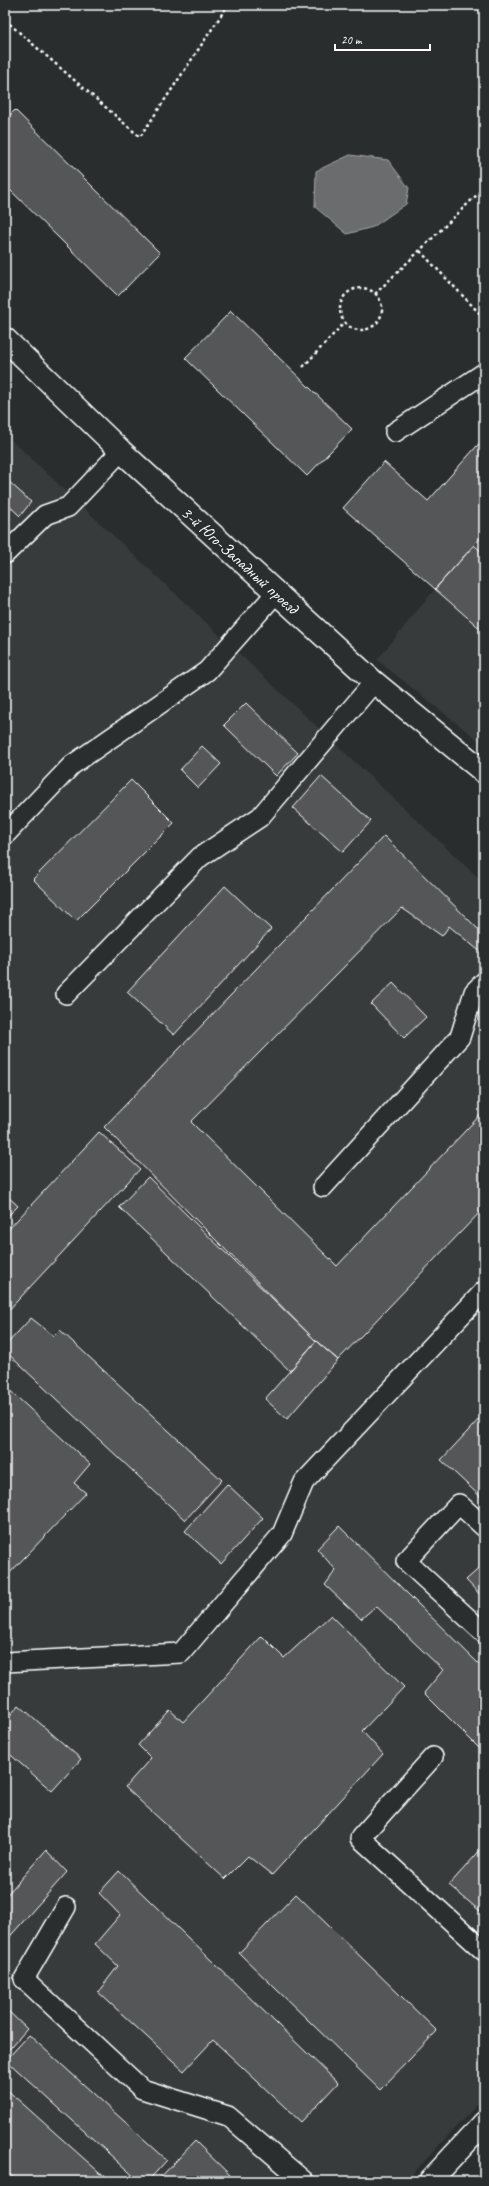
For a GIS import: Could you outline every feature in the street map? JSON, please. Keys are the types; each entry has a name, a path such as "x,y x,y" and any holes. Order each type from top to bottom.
{"street":[{"name":"3-й Юго-Западный проезд","path":"5,339 121,451 374,682 484,772"},
{"path":"430,2181 484,2123"}],"lane":[{"path":"395,432 484,373"},
{"path":"5,554 45,515 68,507 121,451"},
{"path":"5,835 72,765 206,671 276,593"},
{"path":"66,994 200,857 260,817 374,682"},
{"path":"323,1187 460,1037 474,992 484,982"},
{"path":"5,1662 180,1652 282,1534 304,1482 484,1291"},
{"path":"484,1526 459,1504 406,1561 484,1633"},
{"path":"433,1757 360,1838 484,1951"},
{"path":"66,1907 24,1979 142,2089 228,2116 304,2181"}],"path":[{"path":"5,20 140,137 228,5"},
{"path":"375,294 484,188"},
{"path":"420,251 484,318"},
{"path":"358,288 367,289 375,294 380,301 382,309 380,318 375,325 368,329 360,330 351,328 344,323 340,315 340,306 346,295 358,288"},
{"path":"303,368 344,323"}],"shaded area":[{"path":"350,155 388,160 409,188 406,204 373,227 347,234 315,207 316,171"},
{"path":"5,434 484,883 484,2097 406,2181 5,2181"},
{"path":"484,534 484,745 377,660 435,589"}],"building":[{"path":"15,110 160,253 118,296 5,185 5,120"},
{"path":"231,311 352,429 307,476 185,358"},
{"path":"484,438 484,534 435,589 343,508 384,462 428,501"},
{"path":"5,478 31,502 20,516 5,502"},
{"path":"474,545 484,554 484,632 435,589"},
{"path":"246,703 298,753 276,776 224,725"},
{"path":"202,746 221,764 198,788 180,770"},
{"path":"321,776 371,821 343,852 293,808"},
{"path":"131,780 174,823 76,921 33,879"},
{"path":"384,836 484,935 483,954 449,926 442,936 402,908 191,1122 337,1266 484,1111 484,1208 338,1360 316,1341 104,1127"},
{"path":"225,886 271,929 174,1035 127,992"},
{"path":"393,983 426,1017 404,1038 371,1004"},
{"path":"99,1132 140,1169 5,1314 5,1233"},
{"path":"148,1177 316,1341 290,1371 119,1207"},
{"path":"5,1194 18,1206 5,1219"},
{"path":"31,1318 54,1336 60,1330 222,1480 185,1520 5,1351 5,1346"},
{"path":"316,1341 338,1360 287,1419 265,1399"},
{"path":"5,1386 90,1464 74,1483 86,1493 5,1578"},
{"path":"481,1417 484,1419 484,1500 441,1460"},
{"path":"227,1484 263,1518 221,1564 185,1531"},
{"path":"339,1526 484,1669 484,1753 424,1693 443,1670 376,1606 361,1619 325,1585 336,1570 317,1549"},
{"path":"484,1564 484,1599 466,1580"},
{"path":"331,1615 404,1687 362,1731 383,1754 272,1875 248,1856 225,1879 125,1787 151,1758 138,1745 170,1710 183,1722 262,1636 284,1658"},
{"path":"19,1705 81,1759 52,1791 5,1750 5,1721"},
{"path":"484,1846 484,1907 480,1911 449,1885"},
{"path":"46,1850 67,1872 5,1942 5,1897"},
{"path":"119,1871 338,2083 301,2122 213,2040 184,2071 98,1992 118,1966 95,1944 120,1915 99,1893"},
{"path":"296,1894 437,2031 380,2090 239,1953"},
{"path":"5,2008 27,2029 5,2054"},
{"path":"29,2035 167,2160 148,2181 139,2181 6,2060"},
{"path":"5,2088 109,2181 17,2181 5,2170"},
{"path":"195,2141 236,2181 157,2181"}]}
